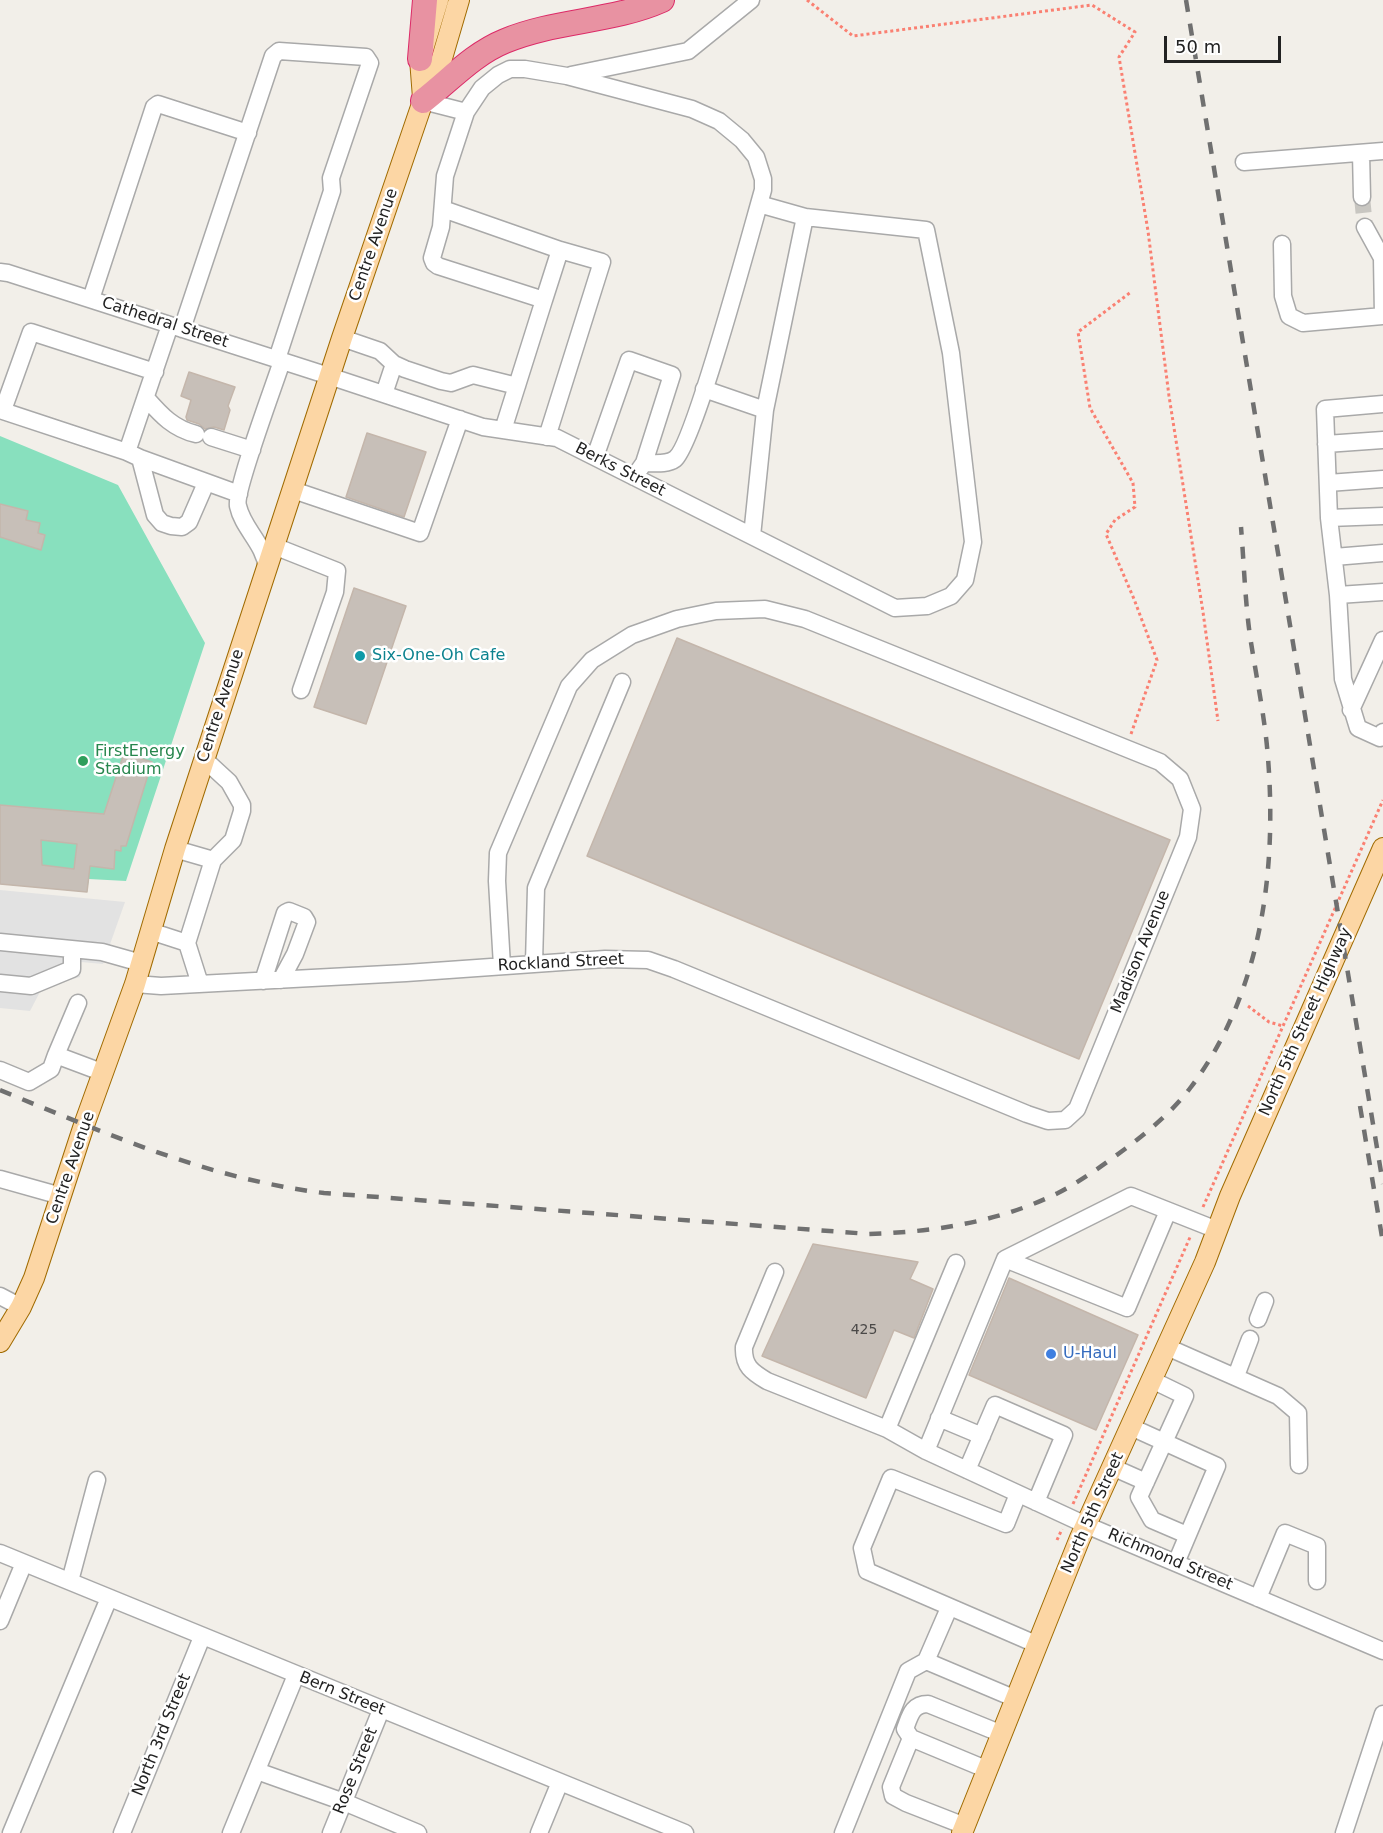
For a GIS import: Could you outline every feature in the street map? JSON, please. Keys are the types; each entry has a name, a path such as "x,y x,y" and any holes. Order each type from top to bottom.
{"highway":[{"path":"420,59 425,0"},
{"path":"423,101 474,58 502,42 532,32 640,9 662,0"}],"main road":[{"name":"Centre Avenue","path":"423,101 420,59 438,0"},
{"name":"Centre Avenue","path":"0,1342 21,1307 34,1278 135,984 175,849 329,376 423,101 440,65 459,0"},
{"name":"North 5th Street Highway","path":"1230,1196 1383,848"},
{"name":"North 5th Street","path":"964,1830 1086,1525 1205,1262 1230,1196"}],"street":[{"path":"567,76 688,51 751,0"},
{"path":"206,483 189,522 182,527 162,523 155,515 134,455 155,372 176,327 248,133 273,56 279,51 366,57 370,63 331,178 332,191 238,494 237,504 262,547 267,568"},
{"path":"544,300 434,263 433,253 441,227 443,209 442,190 466,112 482,88 498,75 510,69 525,69 567,76 692,109 719,121 742,140 756,157 763,179 763,190 704,389 682,449 676,458 667,462 644,463"},
{"path":"423,101 466,112"},
{"path":"91,299 154,107 158,104 248,133"},
{"path":"1244,162 1383,151"},
{"path":"1361,153 1362,197"},
{"path":"752,536 765,410 805,217 759,204"},
{"path":"443,209 560,250 603,262 547,437"},
{"name":"Berks Street","path":"329,376 483,427 557,438 895,608 927,606 951,596 965,580 973,542 951,352 926,230 805,217"},
{"path":"1282,244 1283,296 1289,316 1303,323 1383,316 1380,248 1365,227"},
{"path":"503,430 560,250"},
{"name":"Cathedral Street","path":"0,272 329,376"},
{"path":"155,372 31,333 2,410 134,455 238,494"},
{"path":"342,338 380,351 394,364 451,383 473,375 517,386"},
{"path":"595,457 628,360 672,375 644,463 634,477"},
{"path":"384,394 394,364"},
{"path":"704,389 765,410"},
{"path":"147,399 168,421 187,432 252,450"},
{"path":"1383,404 1325,409 1329,518 1338,595 1343,679 1358,728 1380,738 1383,732"},
{"path":"293,490 420,533 460,419"},
{"path":"1326,444 1383,440"},
{"path":"1328,483 1383,478"},
{"path":"1329,518 1383,516"},
{"path":"274,546 337,570 335,592 301,690"},
{"path":"1334,557 1383,554"},
{"path":"1338,595 1383,592"},
{"path":"502,966 497,881 498,853 569,686 592,660 632,635 677,619 716,611 765,609 805,619 1126,748"},
{"path":"1351,710 1383,640"},
{"path":"534,963 536,888 622,682"},
{"name":"Madison Avenue","path":"1065,1120 1077,1109 1188,837 1192,809 1180,779 1160,762 1126,748"},
{"path":"200,984 187,943 213,860 233,840 242,811 242,805 229,782 204,759"},
{"path":"175,849 213,860"},
{"path":"263,981 285,913 289,911 304,917 307,922 295,954 281,980"},
{"path":"150,931 187,943"},
{"path":"0,942 102,952 141,963"},
{"path":"0,983 31,986 72,969 72,949"},
{"name":"Rockland Street","path":"135,984 161,986 406,973 605,959 648,960 1027,1114 1048,1121 1065,1120"},
{"path":"0,1070 29,1082 51,1069 78,1003"},
{"path":"56,1055 104,1073"},
{"path":"0,1179 61,1196"},
{"path":"926,1451 1005,1259 1131,1196 1217,1230"},
{"path":"1005,1259 1127,1308 1168,1210"},
{"path":"886,1429 956,1263"},
{"name":"Richmond Street","path":"775,1272 744,1347 743,1356 751,1372 767,1381 886,1429 926,1451 1086,1525 1383,1651"},
{"path":"0,1296 21,1307"},
{"path":"1258,1319 1265,1301"},
{"path":"1236,1376 1250,1339"},
{"path":"1167,1347 1278,1396 1298,1413 1299,1465"},
{"path":"1152,1380 1185,1396 1139,1497 1152,1520 1187,1535"},
{"path":"967,1470 995,1406 1064,1435 1036,1502"},
{"path":"939,1418 982,1436"},
{"path":"1131,1427 1217,1466 1176,1563"},
{"path":"1112,1467 1146,1482"},
{"path":"1018,1494 1005,1524 891,1478 862,1548 867,1570 1038,1645"},
{"path":"69,1581 97,1480"},
{"path":"1258,1598 1285,1533 1317,1546 1317,1581"},
{"name":"Bern Street","path":"0,1553 685,1833"},
{"path":"0,1621 24,1563"},
{"path":"11,1833 109,1598"},
{"path":"843,1833 908,1671 926,1661 950,1608"},
{"name":"North 3rd Street","path":"122,1833 202,1637"},
{"path":"926,1661 1016,1699"},
{"path":"231,1833 296,1675"},
{"path":"988,1770 911,1738 905,1729 913,1709 919,1704 928,1704 1002,1734"},
{"name":"Rose Street","path":"331,1833 381,1710"},
{"path":"1344,1833 1383,1714"},
{"path":"911,1738 891,1787 893,1796 964,1830"},
{"path":"257,1771 344,1802 418,1833"},
{"path":"539,1833 560,1782"}],"path":[{"path":"807,0 853,36 1092,5 1135,32 1119,57 1148,231 1169,396 1218,721"},
{"path":"1126,748 1156,660 1134,599 1106,534 1114,520 1135,507 1133,483 1090,408 1078,332 1131,292"},
{"path":"1056,1540 1383,800"},
{"path":"1248,1006 1269,1022 1283,1026"}],"green space":[{"name":"FirstEnergy Stadium","path":"0,436 118,485 205,643 126,881 89,879 87,892 0,884"}],"shaded area":[{"path":"0,890 125,902 103,964 81,962 80,977 42,988 30,1011 0,1008"}],"building":[{"path":"189,372 235,387 228,406 230,410 224,430 214,427 205,429 187,420 191,400 181,396"},
{"path":"367,433 426,452 404,517 346,497"},
{"path":"0,504 28,511 26,520 40,523 38,533 45,535 41,550 0,537"},
{"name":"Six-One-Oh Cafe","path":"354,588 406,606 366,724 314,707"},
{"path":"677,638 1170,840 1079,1059 587,856"},
{"path":"124,753 152,762 126,846 121,846 121,851 115,850 114,869 90,866 87,892 0,884 0,805 104,814","holes":["41,840 77,844 74,869 42,865"]},
{"path":"813,1244 918,1262 910,1279 933,1289 914,1338 894,1330 866,1398 762,1356"},
{"name":"U-Haul","path":"1009,1278 1138,1335 1096,1430 969,1375"}],"tunnel":[{"path":"1362,197 1365,227"}],"railway":[{"path":"1186,0 1383,1184"},
{"path":"0,1090 119,1138 199,1166 281,1186 324,1193 869,1234 918,1231 966,1224 1036,1203 1085,1177 1146,1133 1177,1104 1215,1051 1234,1012 1248,972 1259,930 1266,888 1270,844 1270,801 1265,727 1248,622 1241,527"},
{"path":"1360,1106 1383,1243"}],"place":[{"name":"Six-One-Oh Cafe","path":"360,656"},
{"name":"FirstEnergy Stadium","path":"83,761"},
{"name":"U-Haul","path":"1051,1354"}]}
